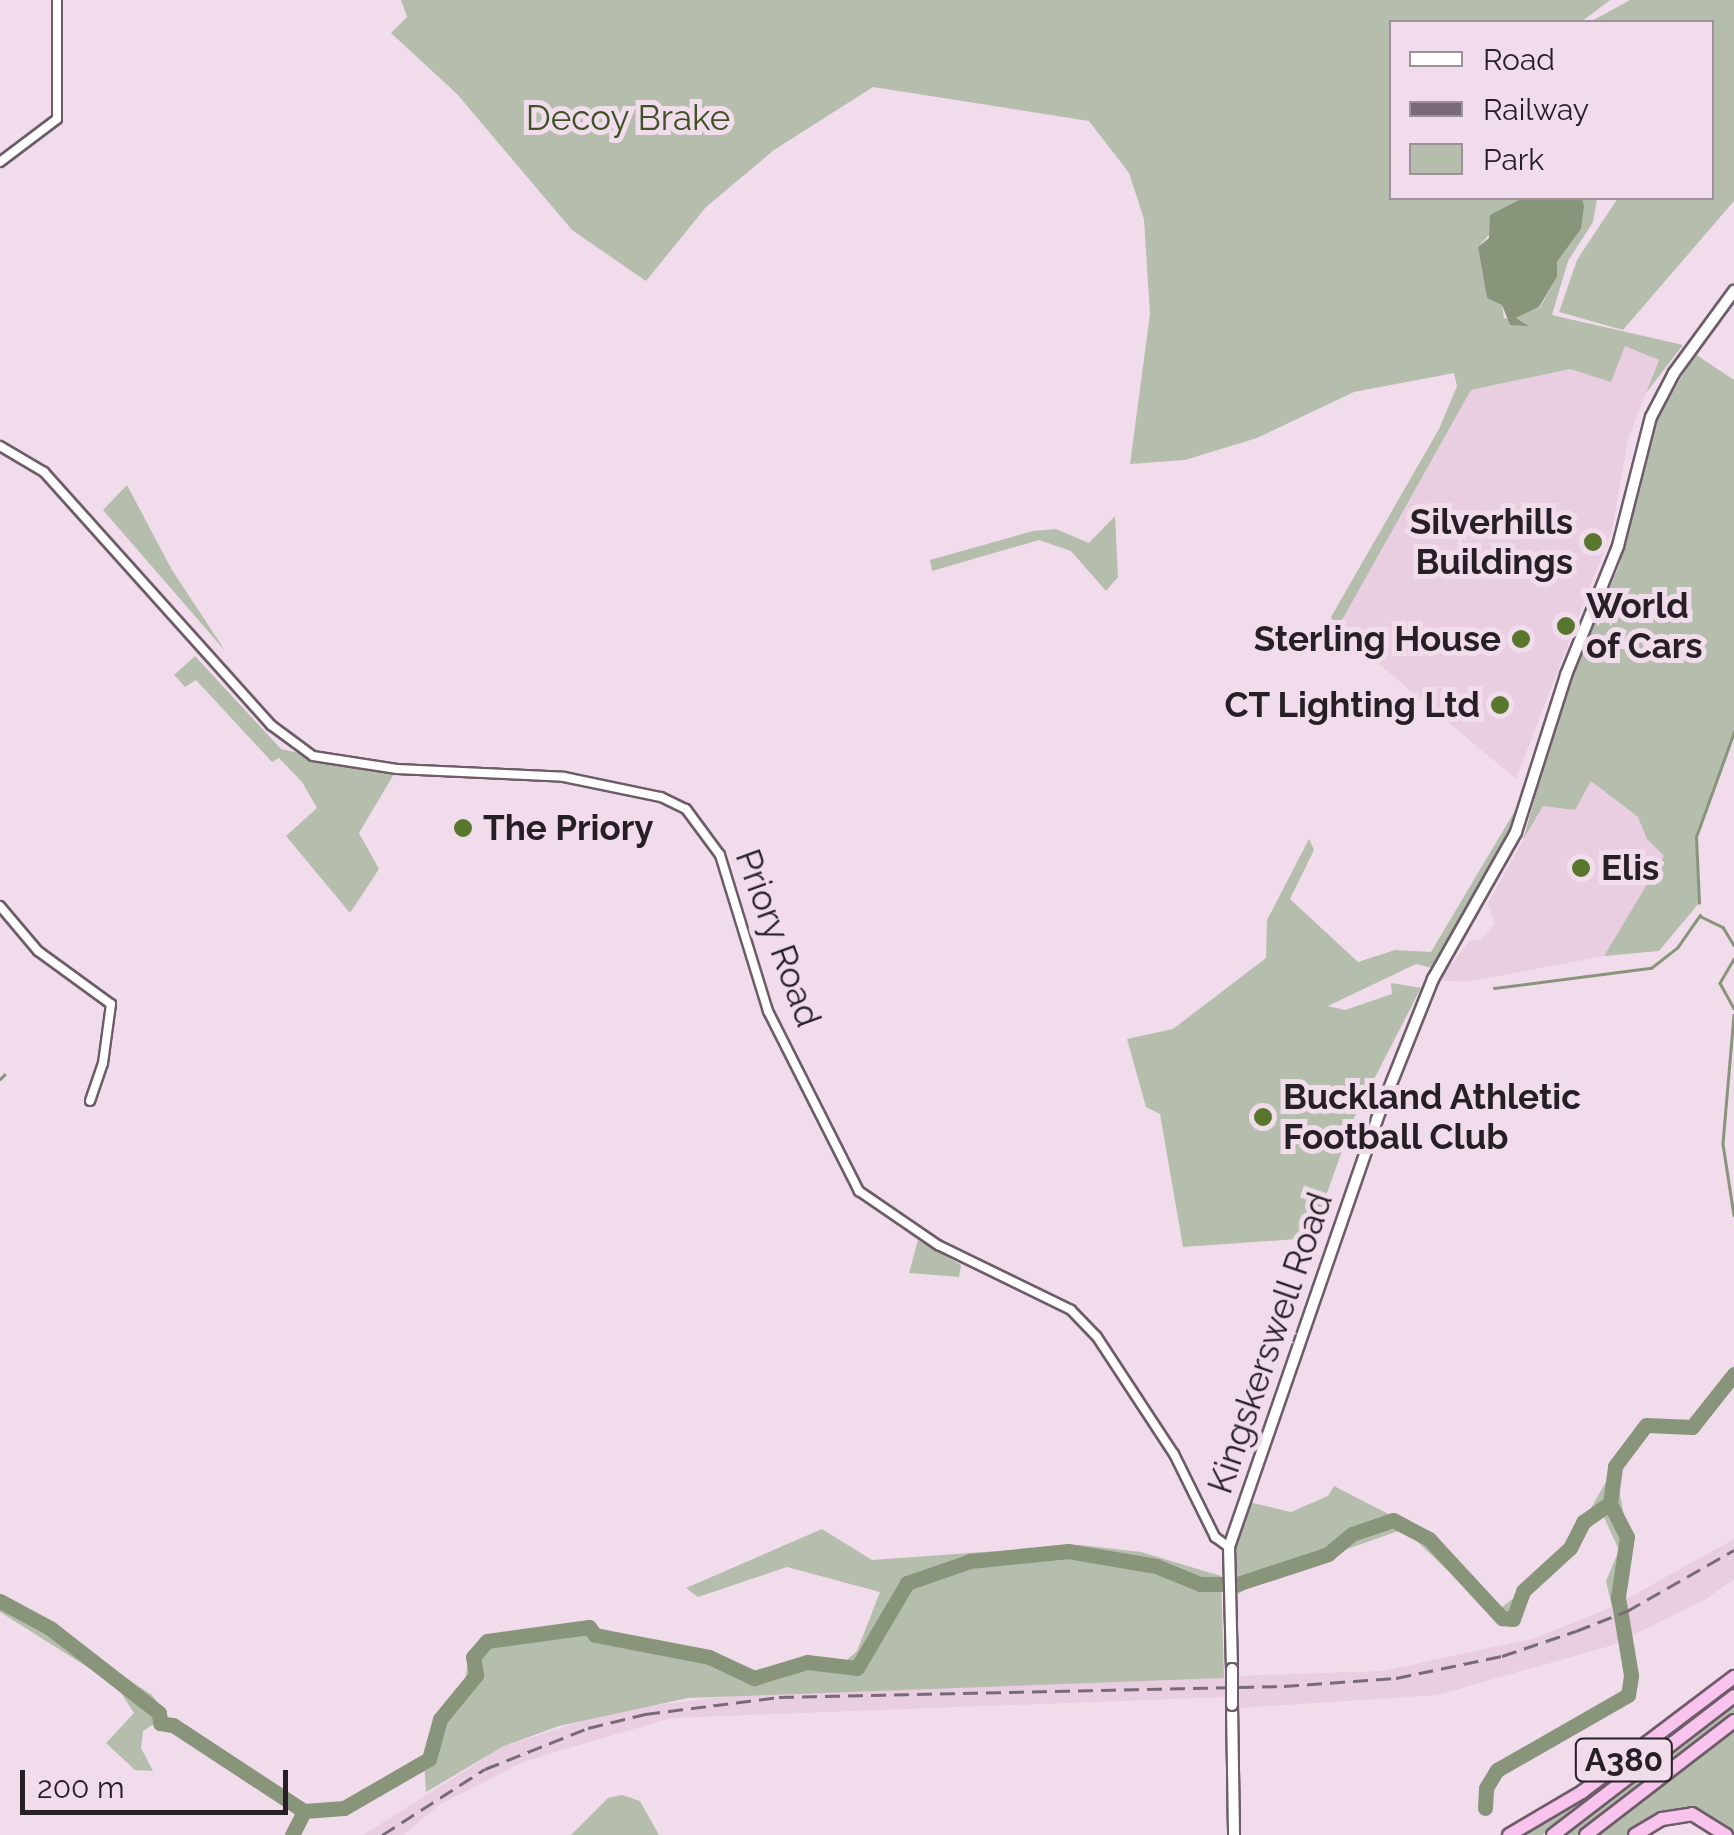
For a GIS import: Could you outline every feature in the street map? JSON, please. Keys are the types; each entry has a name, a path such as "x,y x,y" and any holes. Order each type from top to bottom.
{"highway":[{"name":"A380","path":"1509,1835 1582,1792 1734,1677"},
{"name":"A380","path":"1554,1835 1734,1696"},
{"name":"A380","path":"1586,1835 1734,1722"},
{"name":"A380","path":"1635,1835 1662,1818 1692,1814 1726,1835"}],"street":[{"path":"0,162 57,119 57,0"},
{"name":"Kingskerswell Road","path":"1234,1835 1229,1547 1403,1048 1450,947 1516,832 1566,675 1618,546 1652,417 1734,291"},
{"name":"Priory Road","path":"0,446 44,472 271,725 313,756 397,769 564,777 661,796 686,809 720,854 768,1011 859,1191 938,1245 1071,1310 1098,1337 1174,1454 1210,1527 1229,1547"},
{"path":"0,906 38,951 110,1004 103,1063 90,1100"}],"shaded area":[{"path":"1519,200 1582,200 1581,229 1557,262 1557,277 1539,307 1516,318 1529,326 1510,325 1502,305 1487,298 1478,247 1489,238 1490,215"},
{"path":"1625,345 1659,360 1628,439 1612,530 1516,779 1337,629 1471,390 1570,369 1611,382"},
{"path":"1591,780 1638,817 1665,855 1604,956 1466,982 1439,980 1469,941 1480,940 1495,924 1488,903 1543,805"},
{"path":"1734,1539 1734,1579 1706,1599 1613,1645 1438,1695 1238,1708 1237,1698 1226,1697 671,1718 525,1761 439,1805 403,1835 363,1835 504,1746 617,1710 765,1692 1383,1671 1535,1638 1612,1607"}],"green space":[{"name":"Decoy Brake","path":"401,0 1610,0 1584,20 1389,20 1389,200 1521,200 1478,247 1487,298 1502,304 1504,318 1526,324 1516,318 1540,307 1557,277 1557,262 1581,229 1582,200 1597,200 1593,222 1568,261 1552,315 1683,345 1646,393 1659,360 1625,346 1611,382 1570,369 1471,390 1337,629 1331,617 1439,429 1457,386 1454,373 1354,392 1257,438 1185,460 1130,464 1150,314 1144,219 1129,173 1089,121 873,87 774,150 706,207 646,281 572,230 457,94 391,33 407,17"},
{"path":"1630,0 1734,0 1734,201 1623,330 1559,312 1577,260 1617,200 1714,200 1714,20 1594,20"},
{"path":"1695,354 1734,380 1734,732 1696,837 1699,903 1659,951 1604,956 1664,856 1647,839 1638,817 1591,781 1575,810 1543,806 1523,840 1567,684 1619,566 1655,422"},
{"path":"127,485 172,570 226,652 103,510"},
{"path":"1115,516 1118,577 1106,591 1071,551 1039,540 932,571 930,560 1033,531 1056,529 1089,543"},
{"path":"195,656 281,749 394,774 359,833 379,869 350,913 286,836 317,808 302,782 279,758 272,762 196,680 185,687 174,675"},
{"name":"Buckland Athletic Football Club","path":"1519,804 1501,851 1432,968 1416,964 1328,1006 1345,1010 1392,994 1391,983 1421,988 1353,1120 1311,1238 1183,1247 1160,1114 1146,1107 1127,1039 1173,1029 1266,958 1267,920 1309,839 1314,850 1290,899 1358,962 1395,950 1431,952"},
{"path":"918,1240 961,1265 959,1277 909,1273"},
{"path":"1615,1466 1630,1549 1625,1600 1612,1607 1606,1581 1619,1550 1603,1515 1583,1522"},
{"path":"1334,1486 1437,1539 1502,1607 1523,1591 1516,1625 1502,1622 1404,1529 1265,1578 1233,1597 1232,1553 1249,1502 1291,1512 1328,1496"},
{"path":"822,1529 872,1560 1080,1545 1141,1552 1221,1576 1224,1678 688,1698 559,1726 504,1746 426,1792 424,1762 436,1725 465,1681 469,1655 487,1641 589,1627 595,1635 709,1657 755,1678 807,1662 847,1660 857,1651 880,1592 787,1567 698,1597 686,1588"},
{"path":"0,1595 152,1695 167,1715 143,1731 141,1748 153,1771 135,1770 106,1743 134,1713 116,1685 0,1612"},
{"path":"1734,1683 1677,1737 1542,1835 1517,1835"},
{"path":"1734,1701 1734,1715 1617,1807 1579,1835 1561,1835"},
{"path":"1734,1726 1734,1835 1719,1820 1692,1810 1662,1816 1627,1835 1593,1835"},
{"path":"622,1795 640,1801 659,1835 571,1835 608,1798"}],"waterway":[{"path":"1699,903 1696,837 1734,732"},
{"path":"1494,988 1651,968 1677,948 1700,915"},
{"path":"1700,916 1723,927 1734,945"},
{"path":"1734,959 1720,983 1734,1008"},
{"path":"1734,1015 1723,1144 1734,1215"},
{"path":"0,1079 4,1075"},
{"path":"1485,1808 1486,1788 1497,1770 1628,1695 1631,1675 1618,1597 1627,1537 1610,1503 1615,1466 1646,1425 1692,1427 1734,1374"},
{"path":"292,1835 304,1811 344,1808 429,1759 440,1719 476,1675 473,1657 487,1641 589,1627 595,1635 709,1657 754,1678 807,1662 857,1668 907,1583 970,1561 1068,1551 1156,1566 1200,1584 1237,1584 1328,1554 1352,1534 1393,1520 1429,1539 1502,1618 1513,1619 1523,1591 1570,1548 1583,1522 1610,1503"},
{"path":"0,1601 50,1628 159,1713 160,1723 173,1725 304,1811"}],"railway":[{"path":"382,1835 485,1769 588,1728 645,1714 779,1697 1284,1686 1396,1678 1502,1656 1576,1631 1627,1611 1734,1550"}],"place":[{"name":"Silverhills Buildings","path":"1593,542"},
{"name":"World of Cars","path":"1566,626"},
{"name":"Sterling House","path":"1521,639"},
{"name":"CT Lighting Ltd","path":"1500,705"},
{"name":"The Priory","path":"463,828"},
{"name":"Elis","path":"1581,868"},
{"name":"Buckland Athletic Football Club","path":"1263,1117"}]}
